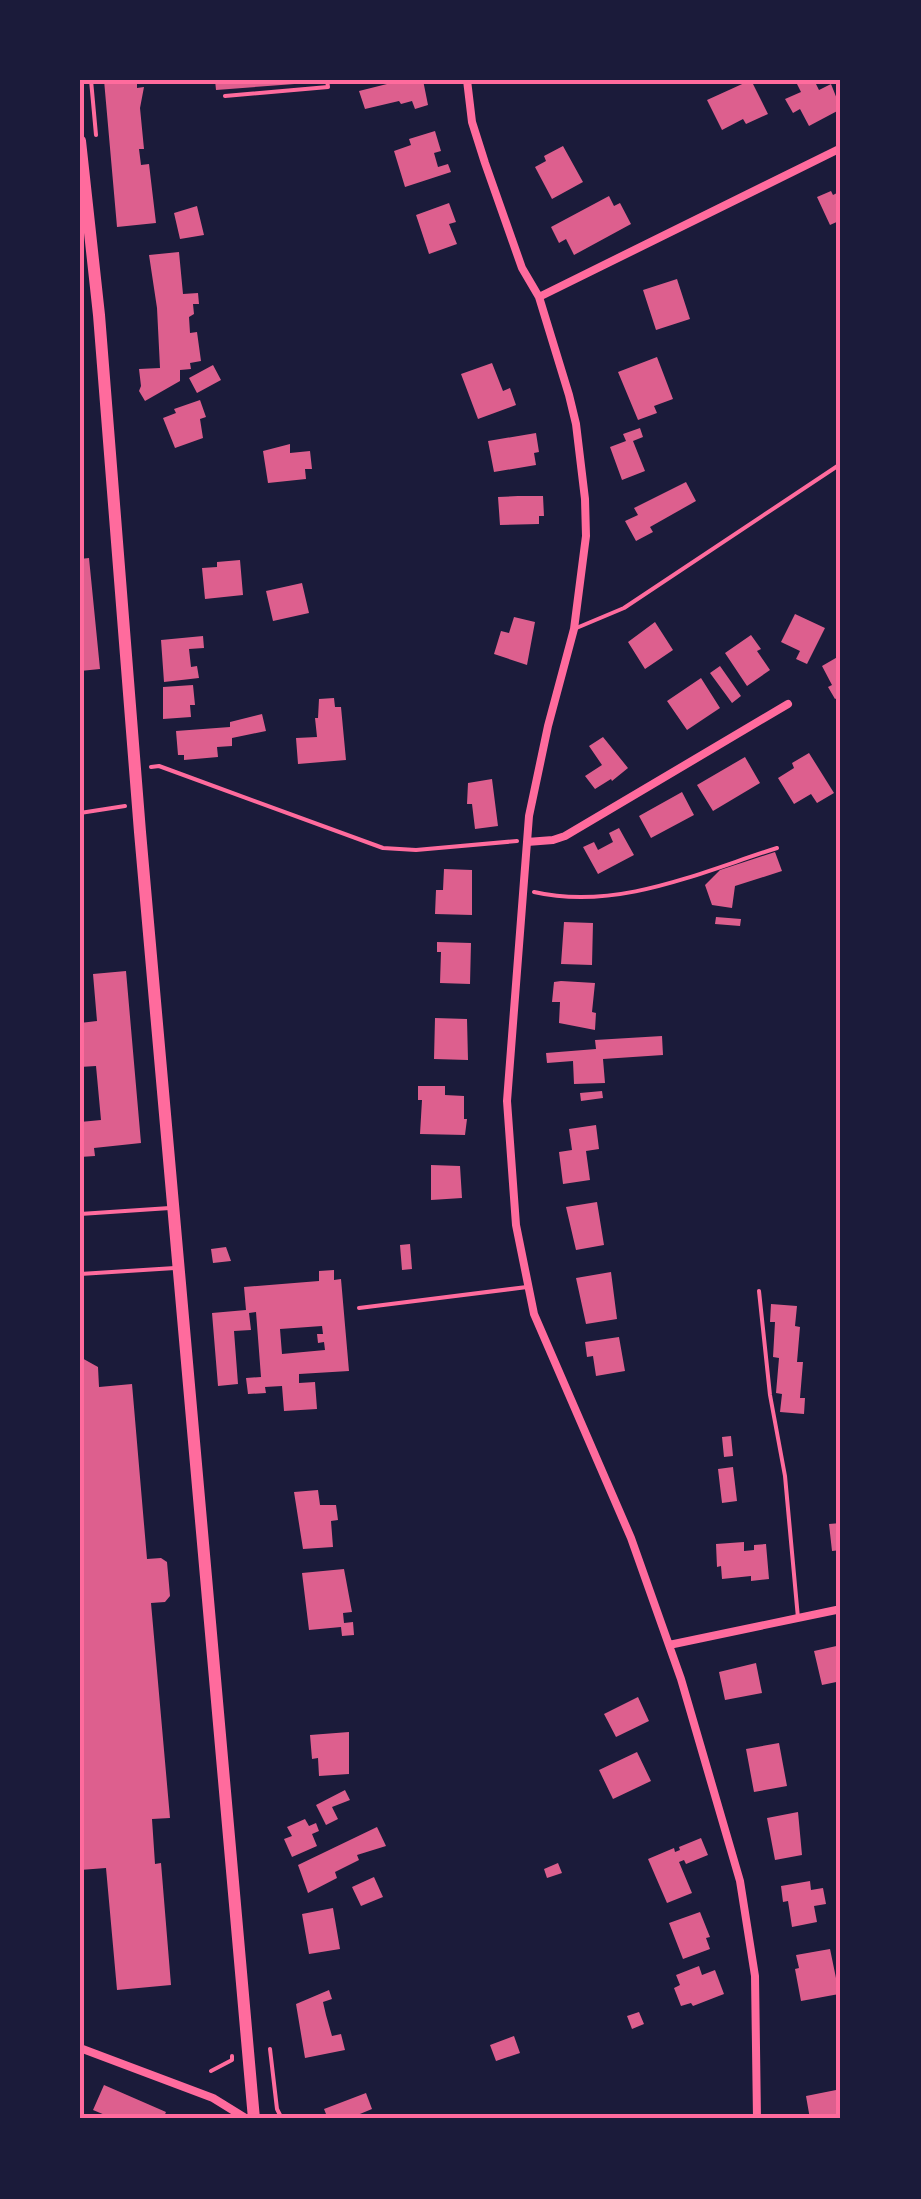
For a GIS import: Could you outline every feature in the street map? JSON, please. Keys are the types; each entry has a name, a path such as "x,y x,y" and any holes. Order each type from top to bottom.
{"main road":[{"path":"80,140 100,315 250,2119"}],"street":[{"path":"467,80 472,122 522,268 539,297 572,410 583,474 586,536 574,628 537,773 527,842 507,1101 514,1212 526,1287 555,1366 631,1538 669,1644 747,1910 755,1976 757,2119"},
{"path":"539,297 841,148"},
{"path":"527,842 565,836 788,704"},
{"path":"669,1644 841,1609"},
{"path":"80,2048 214,2098 250,2119"}],"lane":[{"path":"224,96 328,87 328,80"},
{"path":"574,628 624,608 839,466"},
{"path":"80,1214 174,1208"},
{"path":"80,1274 180,1268"},
{"path":"359,1308 526,1287"},
{"path":"759,1291 770,1396 786,1476 798,1618"}],"path":[{"path":"136,768 159,766 383,848 416,850 513,840 527,842"},
{"path":"80,813 138,804"},
{"path":"524,890 577,900 631,894 777,848"},
{"path":"270,2049 277,2109 282,2119"},
{"path":"211,2071 232,2060 232,2051"}],"building":[{"path":"104,80 137,80 137,88 144,87 140,108 144,149 139,149 141,165 149,164 156,223 117,227"},
{"path":"215,80 308,80 308,83 216,90"},
{"path":"403,80 423,80 428,105 415,109 412,101 399,101 365,109 359,91"},
{"path":"751,80 768,114 746,124 743,119 722,130 707,100"},
{"path":"814,80 819,90 831,84 841,109 809,126 800,109 793,113 785,99 801,92 797,84"},
{"path":"435,131 441,151 434,153 438,167 448,164 451,172 405,187 394,151 411,145 409,139"},
{"path":"563,146 583,182 552,199 535,167 546,161 544,156"},
{"path":"831,191 833,195 841,191 841,220 830,225 817,197"},
{"path":"609,196 614,206 620,203 631,224 574,255 566,239 559,243 551,227"},
{"path":"449,203 456,222 449,224 457,244 429,254 416,215"},
{"path":"197,206 204,235 180,239 174,213"},
{"path":"179,252 183,294 198,293 199,304 193,304 194,314 189,317 190,333 197,332 201,361 190,363 191,369 180,370 180,381 145,401 139,391 139,369 160,368 149,255"},
{"path":"677,279 690,319 656,330 643,290"},
{"path":"657,357 673,399 654,406 657,413 638,420 618,372"},
{"path":"492,363 503,391 510,388 516,405 478,419 461,374"},
{"path":"213,365 221,380 197,393 189,378"},
{"path":"200,400 206,417 200,419 203,438 175,448 163,418 176,413 174,409"},
{"path":"640,428 643,437 633,441 645,471 622,480 610,447 626,441 623,434"},
{"path":"536,433 536,465 494,472 488,441"},
{"path":"290,444 290,453 310,451 312,469 305,469 306,479 268,483 263,451"},
{"path":"686,482 696,501 650,527 653,532 636,541 625,521 638,515 634,508"},
{"path":"543,496 544,516 539,516 539,524 500,525 498,497"},
{"path":"89,558 100,669 80,671 80,559"},
{"path":"240,560 243,595 205,599 202,568"},
{"path":"302,583 309,613 273,621 266,591"},
{"path":"795,614 825,628 807,664 796,659 800,651 781,642"},
{"path":"514,617 535,622 527,665 494,654 501,631 509,633"},
{"path":"655,622 673,650 645,669 628,642"},
{"path":"751,635 770,670 747,686 725,653"},
{"path":"203,636 204,648 189,649 191,667 197,666 199,678 164,682 161,640"},
{"path":"841,655 841,696 835,699 822,666"},
{"path":"720,666 741,696 732,703 710,673"},
{"path":"701,678 720,708 687,730 667,701"},
{"path":"193,685 195,705 190,705 191,717 163,719 163,687"},
{"path":"334,698 335,707 341,707 346,760 298,764 296,738 317,737 319,699"},
{"path":"262,714 266,731 232,738 232,746 217,747 218,757 184,760 184,755 178,755 176,731 230,727 230,722"},
{"path":"603,737 628,768 595,789 585,776 602,765 589,746"},
{"path":"809,753 834,793 817,803 811,794 794,804 778,778"},
{"path":"745,757 760,783 713,811 697,785"},
{"path":"492,779 498,826 475,829 472,804 467,804 468,783"},
{"path":"682,792 694,815 651,838 639,816"},
{"path":"619,828 634,855 598,874 583,847 594,842 598,850 613,842 609,833"},
{"path":"775,852 782,871 735,886 732,908 712,905 705,885 720,870"},
{"path":"444,869 472,870 472,915 435,914 436,890 443,890"},
{"path":"716,917 741,919 740,926 715,924"},
{"path":"564,922 593,923 592,965 561,964"},
{"path":"437,942 471,943 470,984 440,983 441,952 437,952"},
{"path":"126,971 141,1143 94,1148 95,1156 80,1157 80,1122 101,1120 96,1066 80,1067 80,1023 97,1021 93,974"},
{"path":"554,982 595,983 595,1030 559,1023 560,1002 552,1002"},
{"path":"435,1018 467,1019 468,1060 434,1059"},
{"path":"662,1036 663,1055 603,1059 605,1083 574,1084 573,1061 547,1063 546,1053 596,1049 595,1040"},
{"path":"418,1086 445,1086 445,1095 464,1096 465,1135 420,1134 422,1100 418,1100"},
{"path":"602,1091 603,1098 581,1101 580,1093"},
{"path":"596,1125 599,1149 586,1151 590,1180 563,1184 559,1152 572,1150 569,1129"},
{"path":"431,1165 460,1166 462,1198 431,1200"},
{"path":"597,1202 604,1245 576,1250 566,1207"},
{"path":"410,1244 412,1269 402,1270 400,1245"},
{"path":"226,1247 231,1261 213,1263 211,1249"},
{"path":"334,1270 334,1280 341,1279 349,1371 299,1374 299,1383 315,1382 317,1409 284,1411 282,1386 265,1387 266,1393 248,1394 246,1378 261,1377 256,1312 249,1313 251,1330 234,1331 238,1384 218,1386 212,1313 246,1310 244,1287 319,1281 319,1271","holes":["322,1326 323,1334 317,1334 318,1343 324,1342 325,1350 282,1354 280,1329"]},
{"path":"611,1272 617,1319 586,1324 576,1278"},
{"path":"771,1304 797,1306 797,1362 803,1362 800,1398 805,1398 804,1414 780,1412 782,1394 776,1393 779,1358 773,1357 775,1322 770,1322"},
{"path":"619,1337 625,1371 596,1376 593,1356 587,1357 585,1342"},
{"path":"80,1357 98,1367 99,1387 132,1384 147,1559 161,1558 167,1562 170,1596 165,1602 151,1603 170,1818 152,1819 155,1864 161,1863 171,1985 117,1990 106,1868 80,1870"},
{"path":"731,1436 733,1456 724,1457 722,1437"},
{"path":"733,1467 737,1501 722,1503 718,1469"},
{"path":"318,1490 320,1505 336,1505 338,1520 331,1521 333,1547 303,1549 294,1492"},
{"path":"841,1523 841,1550 832,1551 829,1524"},
{"path":"744,1542 744,1551 766,1544 769,1579 722,1579 716,1544"},
{"path":"344,1569 352,1612 343,1613 344,1623 353,1622 354,1635 342,1636 341,1627 309,1630 302,1573"},
{"path":"841,1645 841,1681 822,1685 814,1651"},
{"path":"756,1663 762,1693 725,1700 719,1672"},
{"path":"638,1697 649,1721 616,1737 604,1714"},
{"path":"349,1732 349,1774 319,1776 318,1758 312,1759 310,1735"},
{"path":"779,1743 787,1786 754,1792 746,1749"},
{"path":"637,1752 651,1781 613,1799 599,1770"},
{"path":"345,1790 350,1800 332,1807 338,1819 326,1825 316,1805"},
{"path":"798,1812 802,1855 775,1860 767,1818"},
{"path":"305,1819 309,1826 316,1823 319,1831 312,1834 317,1846 292,1857 284,1839 292,1836 287,1827"},
{"path":"377,1827 386,1846 357,1855 359,1860 335,1872 337,1878 308,1893 298,1865"},
{"path":"701,1838 708,1855 686,1864 684,1860 679,1862 692,1893 667,1903 648,1859 674,1848 675,1852"},
{"path":"558,1863 562,1873 547,1878 544,1869"},
{"path":"374,1877 383,1897 361,1906 352,1887"},
{"path":"810,1881 811,1890 823,1888 826,1904 814,1906 817,1922 792,1927 781,1886"},
{"path":"333,1908 340,1949 309,1954 302,1914"},
{"path":"700,1912 710,1937 706,1938 710,1949 683,1959 669,1923"},
{"path":"830,1949 836,1978 841,1977 839,1994 801,2001 796,1955"},
{"path":"699,1966 702,1975 715,1970 724,1994 693,2006 681,2006 674,1988 680,1985 676,1975"},
{"path":"329,1990 332,1999 323,2002 326,2015 332,2036 341,2034 345,2050 305,2058 296,2004"},
{"path":"639,2012 644,2024 632,2029 627,2016"},
{"path":"514,2036 520,2053 496,2061 490,2045"},
{"path":"104,2085 166,2112 163,2119 103,2119 105,2115 93,2110"},
{"path":"841,2089 841,2119 810,2119 806,2096"},
{"path":"366,2093 372,2109 355,2116 356,2119 328,2119 324,2109"}]}
